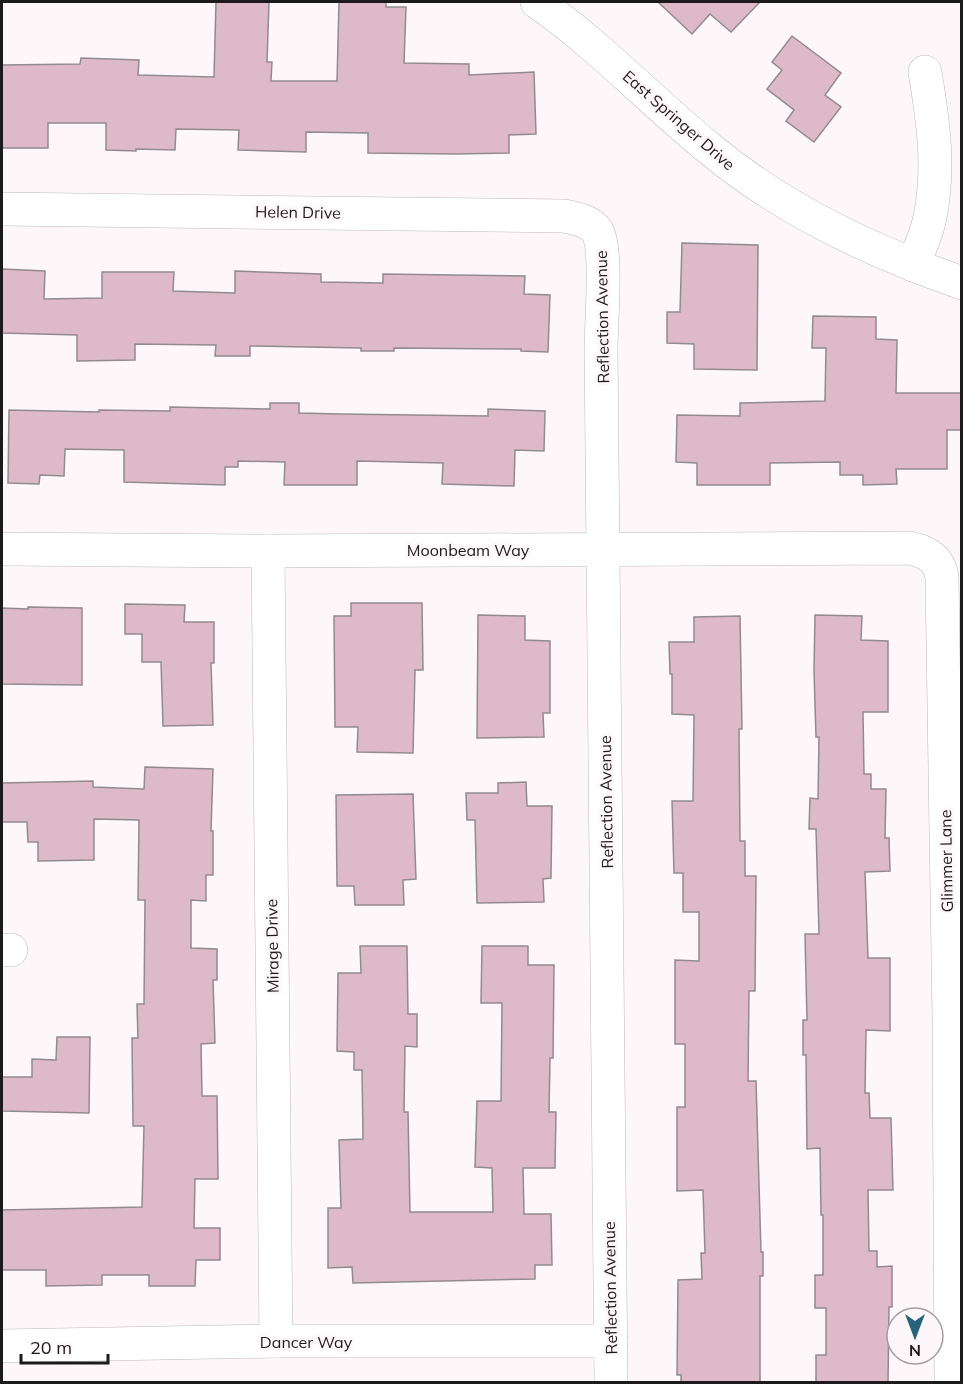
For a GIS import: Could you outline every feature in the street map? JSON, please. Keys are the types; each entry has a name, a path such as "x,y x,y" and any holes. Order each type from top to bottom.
{"street":[{"name":"East Springer Drive","path":"537,2 584,38 711,150 742,173 829,226 913,265 962,283"},
{"path":"913,265 930,217 935,170 934,134 925,72"},
{"name":"Helen Drive","path":"2,209 564,216 592,225"},
{"name":"Reflection Avenue","path":"592,225 598,233 603,253 603,549 612,1383"},
{"name":"Moonbeam Way","path":"2,549 268,551 909,548 918,549 933,558"},
{"name":"Mirage Drive","path":"268,551 276,1341"},
{"name":"Glimmer Lane","path":"933,558 941,570 942,578 955,1021 951,1383"},
{"name":"Dancer Way","path":"2,1346 276,1341 611,1341"}],"building":[{"path":"216,2 269,2 267,62 272,62 271,81 337,81 339,2 386,2 386,7 406,7 404,63 469,64 469,75 534,72 536,134 509,135 509,153 368,153 368,133 306,132 306,152 238,150 239,130 176,129 175,150 136,149 136,151 106,150 106,123 48,123 48,148 2,148 2,65 80,64 81,58 139,60 138,75 214,77"},
{"path":"658,2 760,2 731,32 710,14 692,34"},
{"path":"792,36 841,73 825,95 841,107 814,142 786,121 794,110 767,89 782,70 772,62"},
{"path":"682,243 758,245 757,370 694,369 694,344 667,343 667,312 680,312"},
{"path":"2,269 45,271 44,299 102,298 102,272 174,272 173,291 235,293 235,271 321,274 321,282 383,283 383,274 525,276 524,294 550,295 548,352 521,351 521,349 394,348 394,351 361,351 361,348 250,346 250,356 215,356 216,345 135,344 135,360 77,361 77,335 2,333"},
{"path":"813,316 876,317 876,339 897,340 896,393 962,393 962,430 947,430 947,469 896,469 897,484 863,485 863,475 840,475 840,462 770,463 770,485 697,485 697,463 676,462 677,415 740,416 740,403 825,401 826,348 812,348"},
{"path":"270,403 299,403 299,413 488,416 488,409 545,411 544,451 515,450 514,486 442,484 443,463 357,461 357,485 284,485 285,462 238,461 238,467 225,467 225,485 124,482 124,450 65,449 64,476 40,475 39,484 8,483 9,410 170,411 170,407 270,409"},
{"path":"351,603 422,603 423,670 415,670 413,753 357,752 358,727 335,727 334,616 351,616"},
{"path":"125,604 185,605 184,622 214,622 214,663 211,663 213,725 163,726 161,662 142,662 142,634 125,634"},
{"path":"28,607 82,608 82,685 2,684 2,608 28,609"},
{"path":"478,615 525,616 525,640 550,641 550,713 543,713 544,737 477,738"},
{"path":"815,615 862,616 861,640 888,641 888,712 863,712 864,774 871,774 871,789 886,789 885,838 889,838 890,871 865,872 868,958 890,958 890,1031 866,1030 865,1093 869,1093 870,1118 891,1118 893,1190 868,1190 869,1251 877,1251 877,1267 892,1266 892,1306 885,1306 885,1366 888,1366 888,1383 816,1383 816,1355 826,1355 826,1308 815,1308 815,1275 823,1275 823,1215 821,1215 820,1148 807,1149 806,1055 803,1055 803,1020 807,1020 805,934 819,934 816,829 809,829 810,798 818,799 819,737 816,737"},
{"path":"740,616 742,729 739,729 740,841 745,841 745,876 756,876 755,991 749,991 748,1081 756,1081 761,1252 763,1252 763,1276 760,1276 760,1383 681,1383 681,1375 677,1375 678,1280 702,1279 701,1253 705,1253 703,1190 677,1191 677,1107 685,1107 685,1044 675,1044 675,960 699,961 699,912 683,912 683,873 674,873 672,801 693,801 694,715 672,714 669,642 694,642 694,617"},
{"path":"145,767 213,769 211,831 213,831 213,875 206,875 206,901 191,900 191,948 217,949 217,980 213,980 215,1043 201,1044 202,1096 217,1096 218,1179 195,1179 194,1228 220,1228 220,1260 196,1260 195,1286 149,1286 149,1275 102,1275 102,1285 46,1286 46,1270 2,1270 2,1210 142,1207 144,1126 133,1126 132,1038 138,1038 137,1004 144,1004 145,900 138,900 139,820 94,819 94,860 38,861 38,842 28,842 27,822 2,822 2,783 93,781 93,787 144,789"},
{"path":"526,782 527,806 552,806 551,878 543,879 544,902 477,903 475,820 467,820 466,793 498,793 498,783"},
{"path":"413,794 416,879 403,880 404,905 355,905 354,886 337,886 336,795"},
{"path":"360,946 407,946 408,1014 417,1014 417,1047 405,1046 404,1112 408,1112 410,1212 493,1212 492,1168 475,1167 477,1101 501,1101 502,1003 481,1003 482,946 528,946 528,965 554,965 553,1058 550,1058 549,1112 556,1112 555,1168 523,1168 524,1214 551,1214 552,1265 535,1265 535,1279 353,1283 352,1267 328,1268 328,1208 341,1208 339,1140 363,1139 362,1070 354,1070 354,1052 337,1051 338,973 361,973"},
{"path":"57,1037 90,1037 89,1113 2,1111 2,1077 32,1077 32,1059 56,1060"}]}
